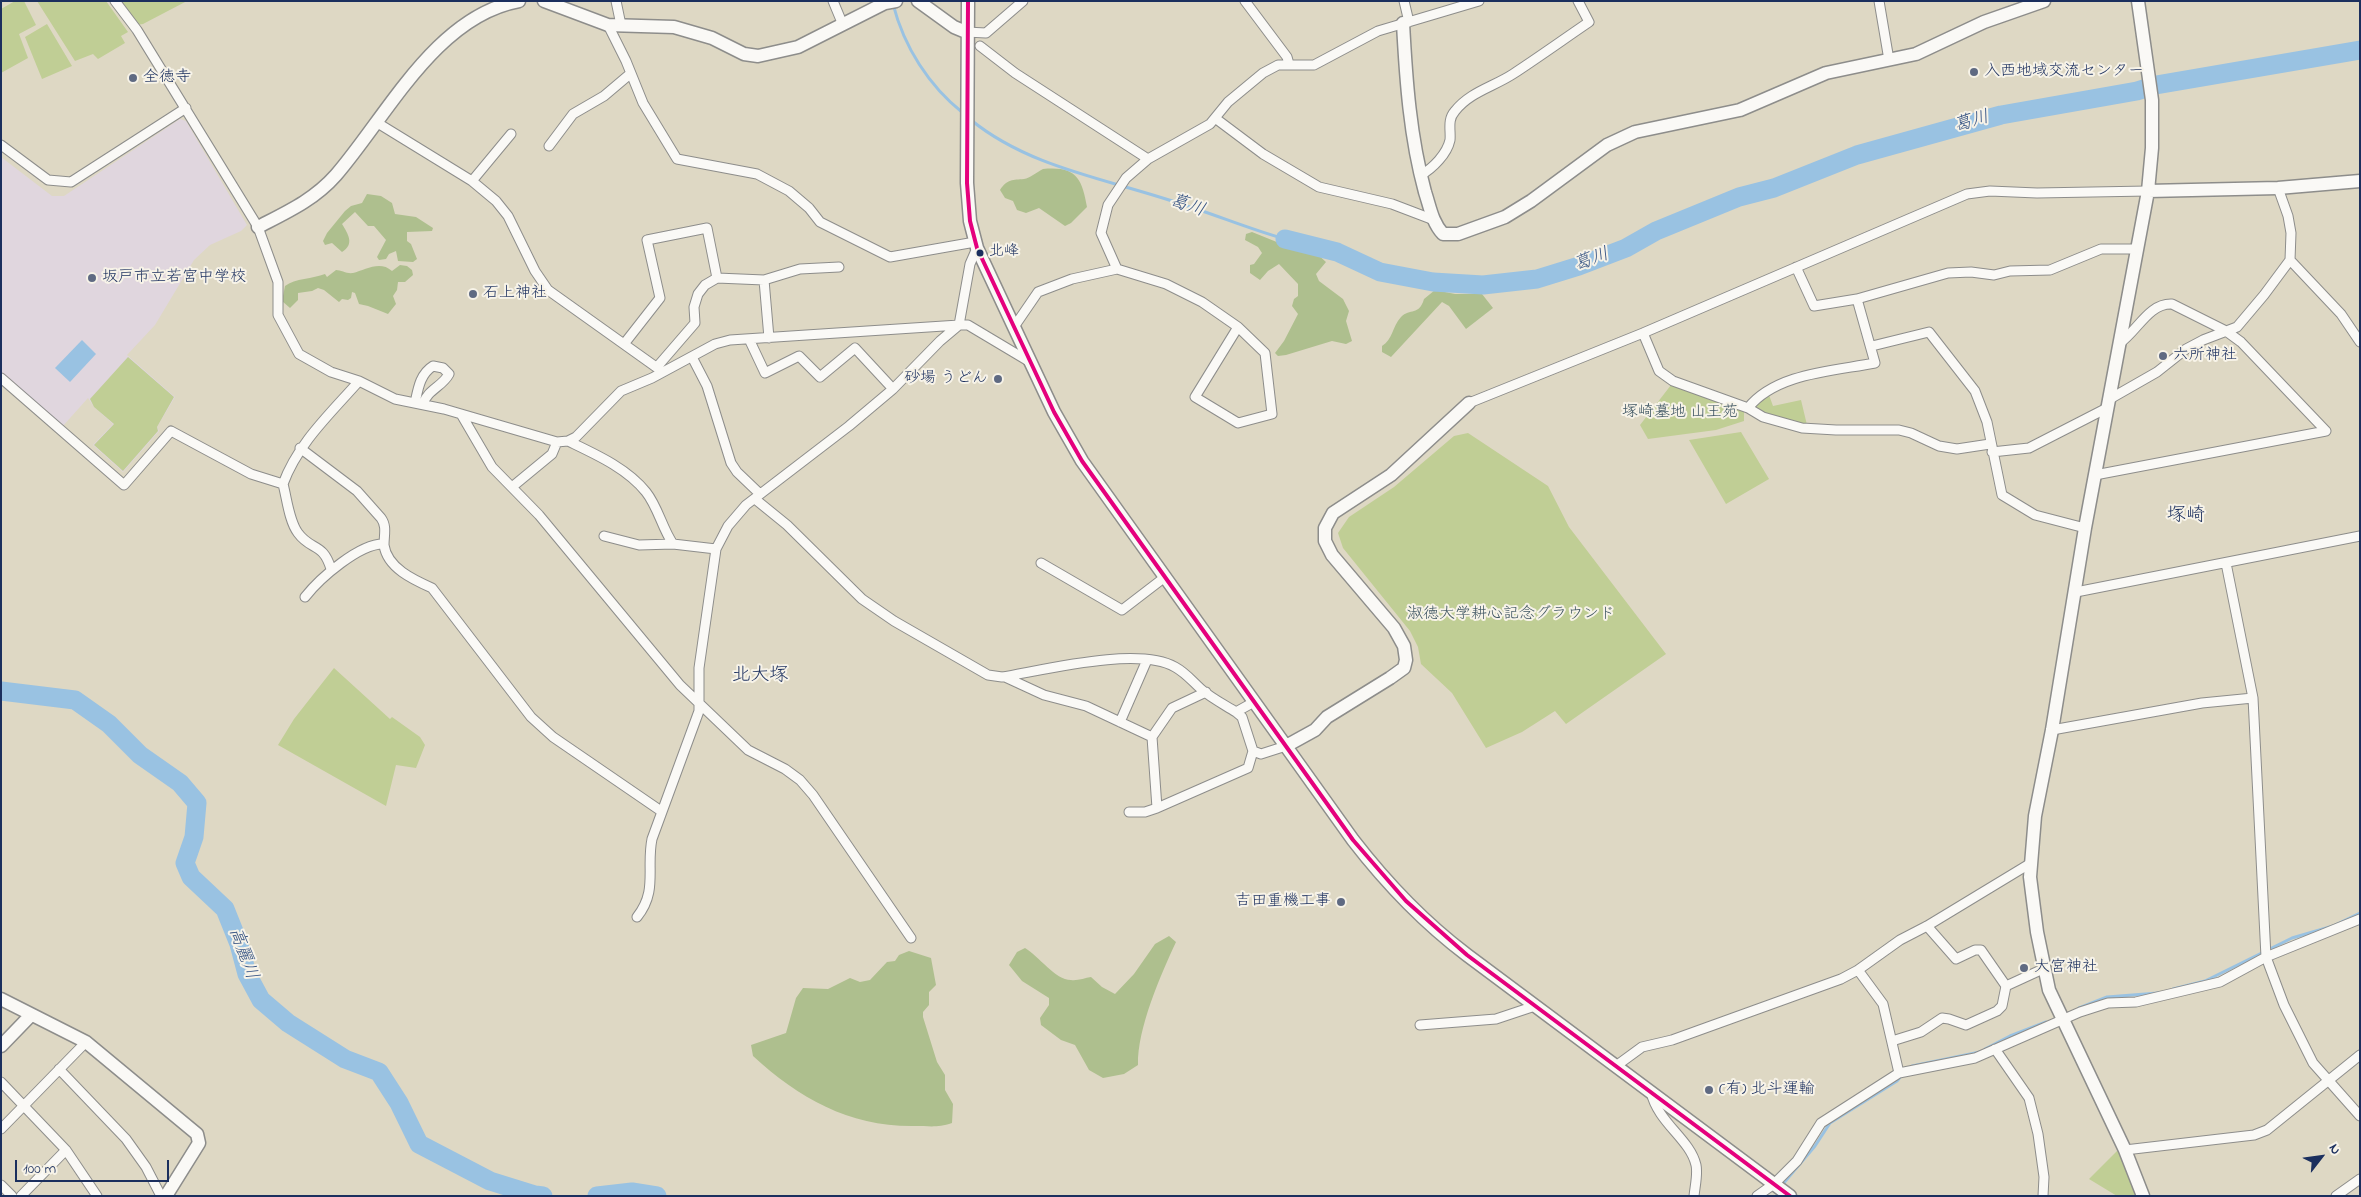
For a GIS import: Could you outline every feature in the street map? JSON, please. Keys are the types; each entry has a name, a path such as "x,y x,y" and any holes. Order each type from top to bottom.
{"street":[{"path":"115,1 137,30 258,227 278,282 278,315 299,354 331,372 359,381 395,399 461,414 557,442 568,441 576,437 621,391 660,369 692,357 715,344 730,340 968,325 1030,362"},
{"path":"258,227 306,202 336,175 435,49 464,26 484,14 505,2 519,1"},
{"path":"544,1 608,25 674,27 712,38 744,54 758,56 798,47 892,2"},
{"path":"616,1 621,25"},
{"path":"832,1 843,25"},
{"path":"918,1 954,27 966,32 986,33 1023,1"},
{"path":"968,1 966,32 967,198 976,245 1054,412 1082,461 1372,865 1410,908 1434,930 1781,1190"},
{"path":"1245,1 1287,57 1290,64"},
{"path":"1404,1 1410,118 1421,175 1436,226 1443,234 1458,234 1519,209 1594,154 1635,132 1740,110 1826,73 1889,60 1930,48 1984,22 2044,1"},
{"path":"1118,268 1101,233 1108,205 1126,178 1148,159 1210,124 1228,102 1263,73 1278,65 1314,65 1378,32 1479,1"},
{"path":"1421,175 1431,170 1447,148 1450,140 1449,122 1453,113 1465,100 1511,75 1589,22 1578,1"},
{"path":"1879,1 1889,60"},
{"path":"2138,1 2152,100 2152,148 2148,191 2095,475 2052,730 2034,816 2031,891 2043,969 2061,1018 2125,1150 2143,1196"},
{"path":"608,25 643,102 677,159 758,174 789,191 820,222 890,257 976,245"},
{"path":"980,46 1015,73 1148,159"},
{"path":"549,146 573,114 604,96 630,74"},
{"path":"1,145 48,180 71,182 186,108"},
{"path":"1215,118 1262,154 1319,187 1392,204 1434,220"},
{"path":"376,122 472,181 505,211 535,272 548,290 660,369"},
{"path":"472,181 511,134"},
{"path":"1253,751 1261,754 1286,746 1315,730 1327,717 1404,668 1406,660 1404,646 1394,628 1332,554 1325,541 1325,528 1334,513 1391,475 1469,403 1643,334 1796,267 1978,191 2037,193 2278,188 2360,181"},
{"path":"1643,334 1659,371 1673,380 1748,408 1763,417 1802,428 1899,430 1911,433 1939,446 1957,449 2029,448 2108,404 2157,372 2186,349 2203,340 2237,327 2290,260 2288,216 2278,188"},
{"path":"624,344 660,298 647,240 707,228 717,278"},
{"path":"637,917 644,907 652,881 650,850 661,811 690,738 700,705 699,668 716,549 736,516 758,496 893,389 940,341 959,325 970,264 976,245"},
{"path":"1796,267 1814,306 1857,299 1948,273 1971,272 1994,275 2010,271 2050,270 2101,248 2136,249"},
{"path":"2290,260 2341,314 2360,342"},
{"path":"660,369 695,323 694,307 698,294 705,285 717,278 764,280 800,269 839,267"},
{"path":"1014,327 1038,292 1072,279 1118,268 1166,284 1202,302 1238,327 1265,353 1272,414 1238,423 1195,397 1238,327"},
{"path":"764,280 769,338"},
{"path":"1748,408 1757,397 1794,379 1875,363 1872,346 1857,299"},
{"path":"2095,475 2326,431 2240,342 2226,331 2172,304 2162,303 2151,310 2132,334 2120,343"},
{"path":"1872,346 1929,332 1975,391 1987,422 2002,495 2035,515 2086,528"},
{"path":"749,339 765,373 799,356 820,377 855,348 893,389"},
{"path":"692,357 706,386 731,463 737,472 758,496 862,599 894,621 988,675 1005,677 1100,661 1158,660 1174,666 1206,692 1242,717 1253,751 1248,768 1157,808 1145,812 1129,812"},
{"path":"1,378 124,485 171,431 251,474 283,484"},
{"path":"331,569 324,552 306,541 296,531 283,484 290,465 300,448 359,381"},
{"path":"461,414 492,467 536,511 680,685 748,750 785,769 800,780 828,816 911,938"},
{"path":"568,441 600,457 646,492 673,544"},
{"path":"512,487 552,454 557,442"},
{"path":"300,448 357,491 381,518 384,523 384,544 392,562 411,579 435,591 531,717 552,737 661,811"},
{"path":"604,536 639,545 673,544 716,549"},
{"path":"2076,592 2360,536"},
{"path":"305,597 331,569 373,545 384,544"},
{"path":"1041,563 1122,610 1165,578"},
{"path":"2226,563 2252,698 2266,954 2292,1022 2313,1063 2360,1116"},
{"path":"1120,722 1147,660"},
{"path":"1005,677 1044,695 1086,706 1152,737"},
{"path":"1157,808 1152,737 1172,708 1206,692"},
{"path":"2052,730 2202,703 2252,698"},
{"path":"1236,712 1254,702"},
{"path":"1616,1066 1642,1047 1672,1040 1858,970 1894,943 1928,926 2031,863"},
{"path":"1757,1196 1781,1190 1821,1123 1903,1072 1975,1058 2061,1018 2108,1003 2136,1002 2220,982 2266,954 2360,920"},
{"path":"1892,1041 1921,1032 1942,1018 1966,1025 1997,1011 2002,1006 2006,986 1981,950 1975,950 1956,959 1928,926"},
{"path":"2006,986 2043,969"},
{"path":"1858,970 1882,1004 1903,1072"},
{"path":"1,1000 86,1042 200,1139 200,1143 166,1196"},
{"path":"1420,1025 1496,1019 1535,1006"},
{"path":"1,1046 31,1015"},
{"path":"1,1129 86,1042"},
{"path":"1995,1048 2029,1098 2042,1160 2044,1177 2043,1196"},
{"path":"2125,1150 2254,1135 2267,1130 2282,1120 2360,1055"},
{"path":"60,1069 126,1139 146,1167 162,1196"},
{"path":"1,1082 66,1150 97,1196"},
{"path":"1651,1092 1657,1109 1694,1157 1697,1169 1694,1196"},
{"path":"21,1196 66,1150"},
{"path":"2336,1196 2360,1178"},
{"path":"1,1185 12,1196"}],"shaded area":[{"name":"坂戸市立若宮中学校","path":"180,119 186,121 247,225 241,231 210,245 194,260 155,325 127,355 175,397 157,427 159,431 123,472 93,445 113,424 94,407 88,398 62,427 1,373 1,157 52,196 64,196"}],"green space":[{"path":"15,1 24,1 36,25 19,34 28,58 1,73 1,9"},
{"path":"37,1 106,1 128,32 121,36 125,43 98,59 93,54 75,61"},
{"path":"120,1 187,1 143,24 136,25"},
{"path":"47,24 72,66 42,79 25,37"},
{"path":"1043,169 1070,172 1076,176 1083,188 1087,207 1071,223 1065,226 1039,208 1026,213 1017,210 1013,201 1005,198 1000,190 1008,182 1026,178"},
{"path":"367,194 381,196 392,203 395,214 416,217 433,228 432,231 407,232 407,241 411,244 417,259 413,262 398,261 396,251 389,254 386,259 379,260 377,257 386,240 374,226 368,226 355,212 342,224 349,239 346,249 342,252 332,243 325,245 323,241 327,233 345,211 351,206 362,203"},
{"path":"1252,232 1299,251 1316,253 1326,262 1316,274 1319,281 1343,299 1349,311 1346,321 1352,341 1346,344 1332,341 1286,355 1278,356 1275,353 1284,341 1298,314 1292,306 1294,299 1298,296 1298,284 1279,264 1268,271 1260,280 1250,273 1250,265 1254,264 1262,253 1258,247 1245,240 1246,234"},
{"path":"400,265 407,266 412,270 413,275 405,282 398,282 397,290 393,296 396,304 388,314 359,304 355,293 352,292 351,298 348,300 342,299 339,302 324,290 318,288 298,293 298,300 290,308 282,301 285,286 294,281 325,274 327,277 336,270 353,273 367,268 383,266 392,271"},
{"path":"1435,290 1455,294 1482,294 1493,308 1466,329 1449,306 1442,302 1391,357 1382,352 1382,346 1388,340 1401,317 1420,308 1424,299"},
{"path":"128,357 174,397 157,427 158,431 123,471 94,445 114,424 94,407 90,399"},
{"name":"塚崎墓地 山王苑","path":"1671,385 1744,411 1744,421 1716,430 1648,439 1640,425"},
{"path":"1769,395 1773,406 1801,400 1807,425 1771,416 1753,405"},
{"path":"1741,432 1769,479 1726,504 1689,440"},
{"name":"淑徳大学耕心記念グラウンド","path":"1468,433 1548,486 1569,527 1666,654 1566,724 1555,711 1522,732 1486,748 1452,693 1421,664 1418,647 1410,631 1343,548 1338,533 1349,517 1394,487 1454,436"},
{"path":"334,668 390,719 392,717 420,737 425,745 416,768 396,765 386,806 278,745 294,719"},
{"path":"1169,936 1176,942 1151,1002 1141,1035 1138,1065 1124,1074 1103,1078 1089,1070 1075,1045 1061,1040 1041,1025 1040,1018 1049,1005 1049,998 1022,981 1009,965 1017,952 1025,948 1059,976 1073,980 1091,977 1102,987 1115,994 1134,974 1155,944"},
{"path":"909,951 931,958 936,985 929,992 929,1005 923,1012 923,1017 937,1062 945,1075 945,1090 953,1104 952,1123 942,1126 891,1125 869,1122 848,1116 827,1108 789,1085 753,1056 751,1045 786,1033 796,998 803,988 828,989 850,978 860,982 870,980 887,962 895,961 899,955"},
{"path":"2118,1150 2134,1185 2135,1196 2117,1196 2089,1179"}],"water":[{"path":"82,340 96,354 70,382 55,368"}],"waterway":[{"name":"葛川","path":"893,4 904,35 919,64 939,91 963,113"},
{"name":"葛川","path":"1285,239 1337,252 1380,272 1433,282 1483,285 1537,279 1579,266 1626,248 1656,231 1739,197 1774,188 1857,155 2001,115 2137,91 2156,85 2360,50"},
{"name":"葛川","path":"971,120 1018,150 1044,161 1191,207 1285,239"},
{"name":"高麗川","path":"1,691 75,700 109,724 140,755 180,783 197,803 194,837 185,863 191,877 225,909 239,944 247,974 261,1000 288,1023 345,1059 379,1072 399,1103 419,1144 490,1181 543,1196"},
{"path":"2173,989 2205,981 2292,938 2333,926 2360,913"},
{"path":"2079,1008 2107,997 2158,993"},
{"path":"1985,1049 2010,1036 2046,1022"},
{"path":"1912,1066 1980,1052"},
{"path":"1782,1185 1815,1146 1830,1123 1897,1081 1902,1075"},
{"name":"高麗川","path":"597,1196 632,1192 657,1196"}],"transit line":[{"path":"968,1 967,183 970,221 977,248 1054,412 1082,461 1353,840 1406,901 1467,955 1790,1196"}],"place":[{"name":"入西地域交流センター","path":"1974,72"},
{"name":"全徳寺","path":"133,78"},
{"name":"北峰","path":"980,253"},
{"name":"坂戸市立若宮中学校","path":"92,278"},
{"name":"石上神社","path":"473,294"},
{"name":"六所神社","path":"2163,356"},
{"name":"砂場 うどん","path":"998,379"},
{"name":"吉田重機工事","path":"1341,902"},
{"name":"大宮神社","path":"2024,968"},
{"name":"(有) 北斗運輸","path":"1709,1090"}],"district":[{"name":"塚崎","path":"2186,517"},
{"name":"北大塚","path":"760,677"}]}
